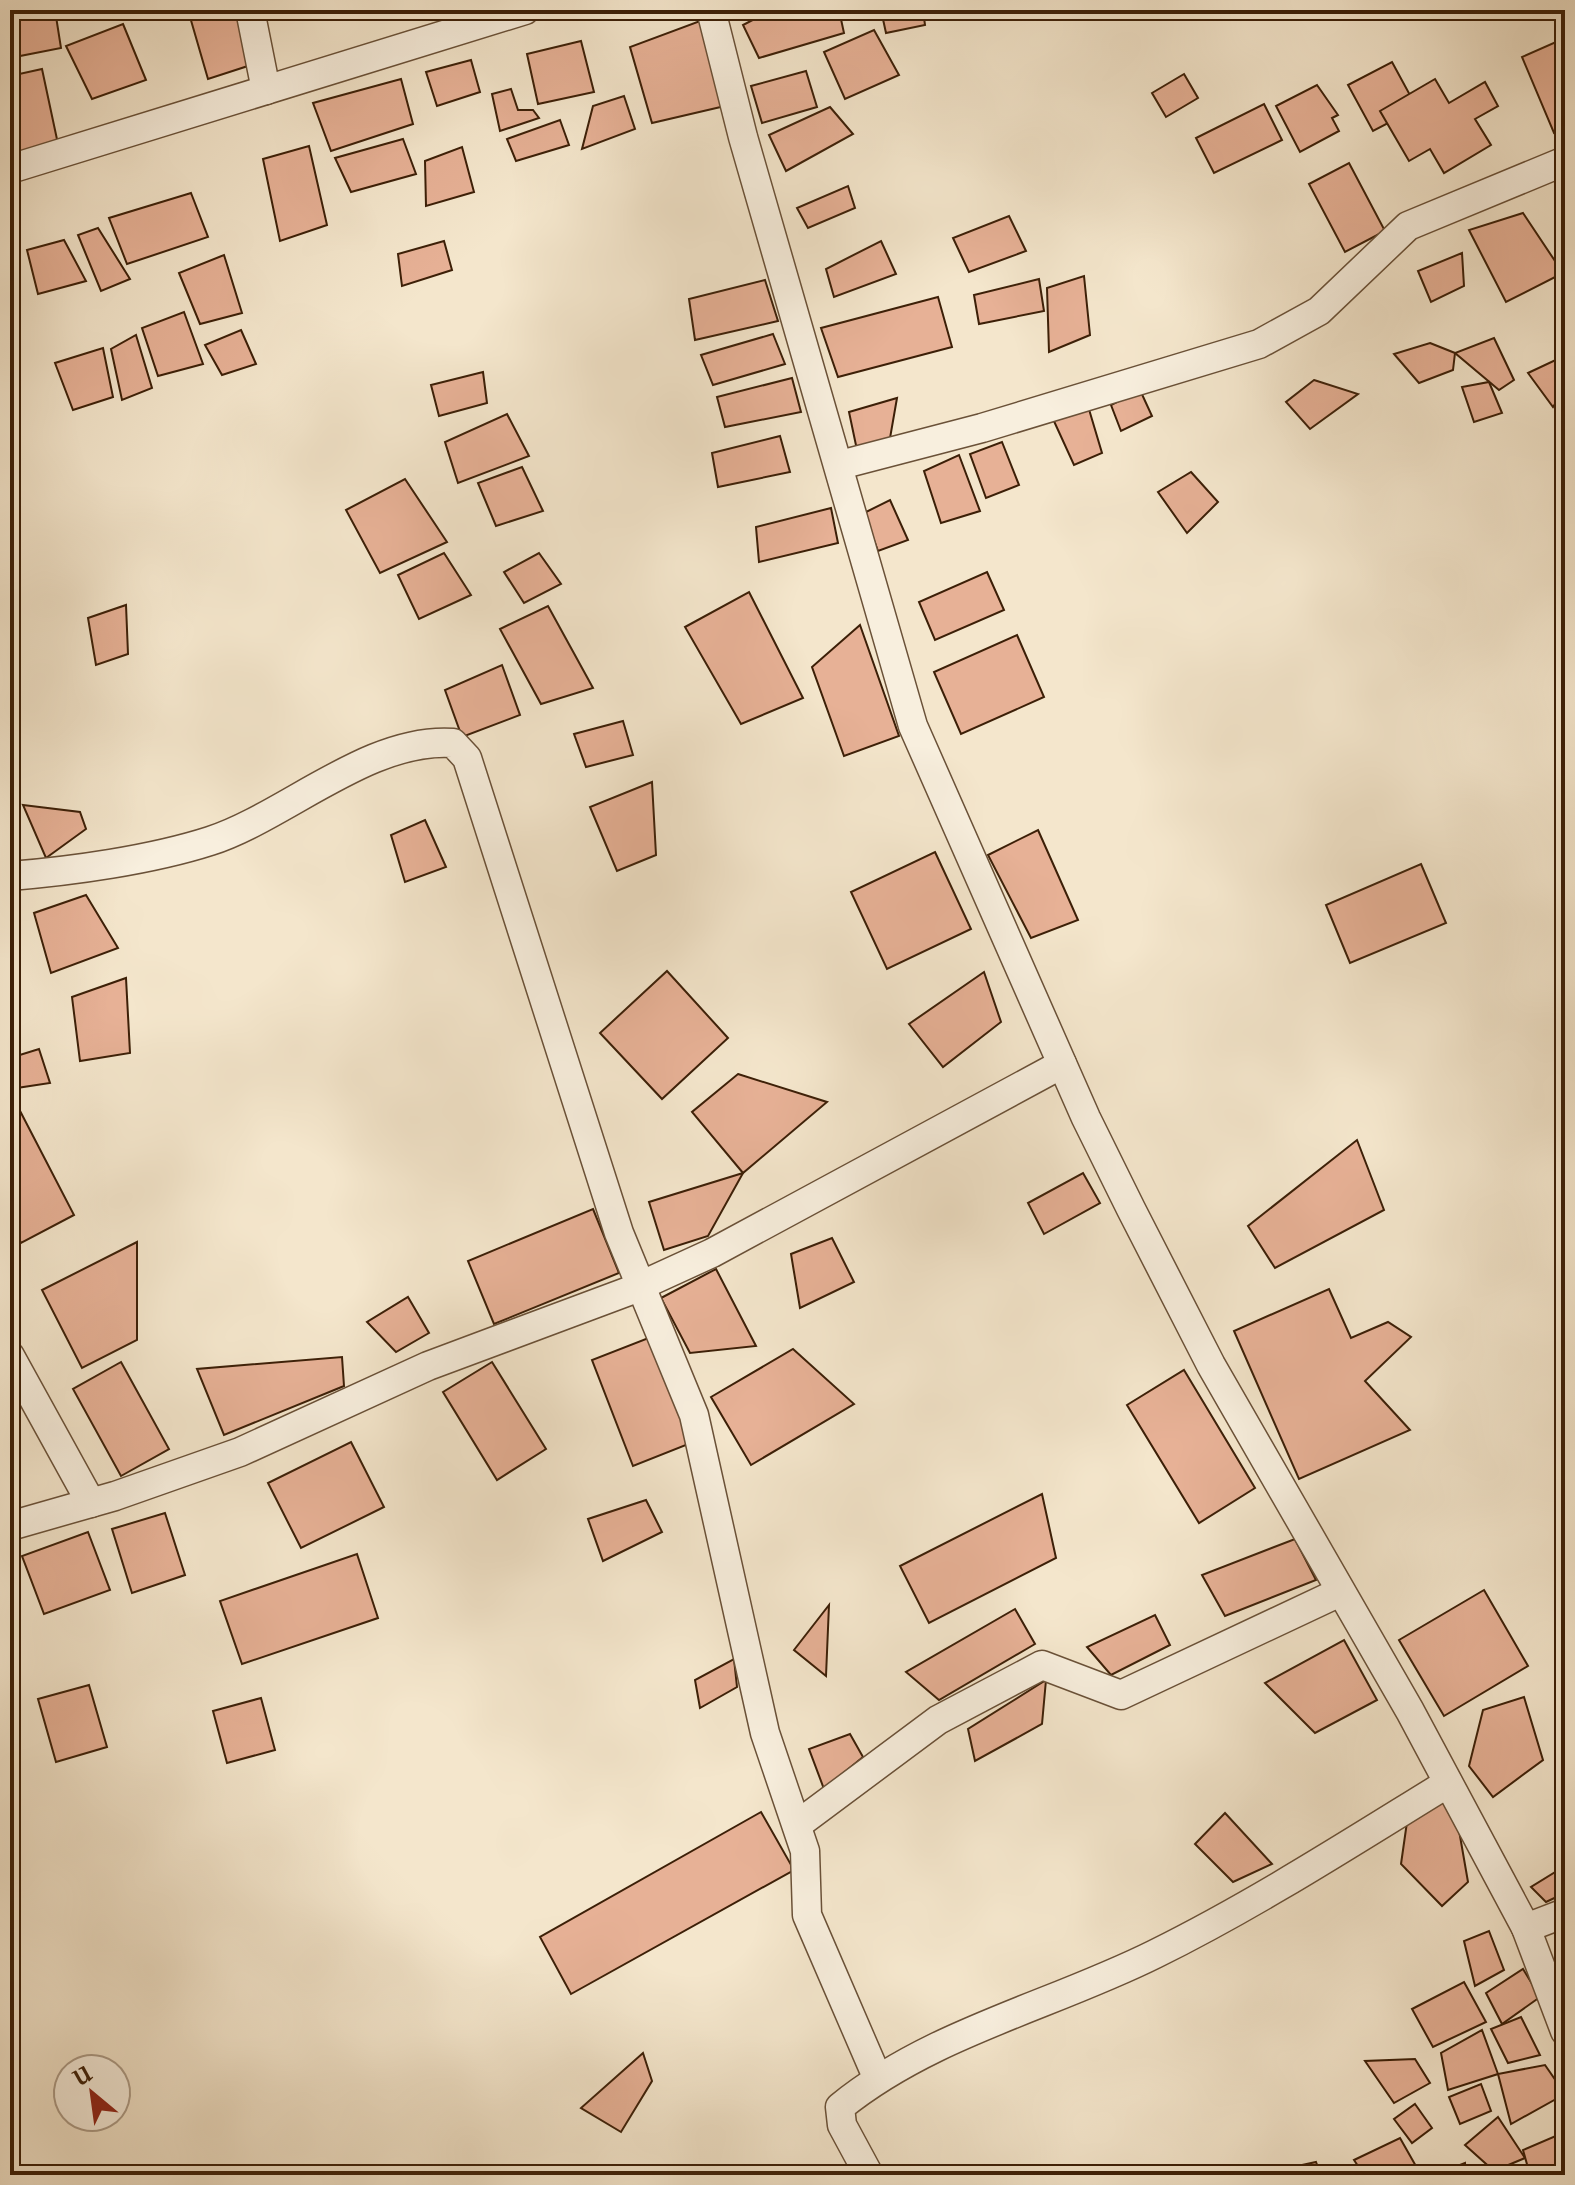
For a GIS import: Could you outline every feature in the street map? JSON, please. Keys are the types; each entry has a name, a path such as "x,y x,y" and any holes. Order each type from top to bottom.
{"street":[{"path":"250,10 266,90"},
{"path":"10,169 525,10"},
{"path":"711,10 743,137 913,726 1062,1064 1211,1365 1448,1783 1526,1928 1565,2031"},
{"path":"840,465 982,428 1259,344 1319,311 1408,226 1565,161"},
{"path":"10,876 90,867 211,841 354,767 431,741 453,743 467,758 619,1233 694,1415 765,1733 805,1851 807,1915 877,2077"},
{"path":"10,1526 91,1503 240,1452 428,1366 641,1285 712,1253 1062,1064"},
{"path":"10,1356 91,1503"},
{"path":"797,1825 938,1720 1042,1665 1121,1695 1340,1592"},
{"path":"869,2175 842,2125 840,2107 877,2077 1038,2002 1154,1954 1313,1866 1448,1783"},
{"path":"1526,1928 1565,1913"}],"building":[{"path":"10,10 13,10 23,38 10,40"},
{"path":"16,10 55,10 61,48 20,56"},
{"path":"188,10 236,10 254,64 208,79"},
{"path":"724,10 765,10 766,11 726,20"},
{"path":"772,10 839,10 844,33 759,58 743,25"},
{"path":"881,10 923,10 925,25 886,33"},
{"path":"700,21 725,106 652,123 630,47"},
{"path":"123,24 146,80 92,99 66,46"},
{"path":"874,30 899,75 845,99 824,52"},
{"path":"1565,38 1565,128 1554,133 1522,57"},
{"path":"581,41 594,92 538,104 527,54"},
{"path":"471,60 480,92 437,106 426,72"},
{"path":"1392,62 1417,108 1373,131 1348,85"},
{"path":"42,69 58,144 10,155 10,76"},
{"path":"806,71 817,107 762,123 751,86"},
{"path":"1184,74 1198,98 1166,117 1152,93"},
{"path":"401,79 413,124 331,151 313,103"},
{"path":"1435,79 1449,103 1485,82 1498,106 1475,119 1491,145 1444,173 1430,149 1409,161 1380,111"},
{"path":"1317,85 1338,115 1332,118 1339,131 1300,152 1276,106"},
{"path":"511,89 518,110 533,110 539,118 500,131 492,94"},
{"path":"624,96 635,129 582,149 593,106"},
{"path":"1264,104 1282,140 1214,173 1196,138"},
{"path":"830,107 853,134 786,171 769,135"},
{"path":"560,120 569,145 516,161 507,139"},
{"path":"403,139 416,174 351,192 335,158"},
{"path":"309,146 327,225 280,241 263,159"},
{"path":"462,147 474,192 426,206 425,161"},
{"path":"1349,163 1385,231 1345,252 1309,184"},
{"path":"848,186 855,208 808,228 797,208"},
{"path":"191,193 208,237 127,264 109,218"},
{"path":"1523,213 1565,276 1557,276 1506,302 1469,230"},
{"path":"1009,216 1026,251 969,272 953,238"},
{"path":"98,228 130,279 101,291 78,235"},
{"path":"64,240 86,281 38,294 27,250"},
{"path":"444,241 452,270 402,286 398,254"},
{"path":"881,241 896,274 834,297 826,269"},
{"path":"1462,253 1464,286 1431,302 1418,271"},
{"path":"224,255 242,313 200,324 179,273"},
{"path":"1084,276 1090,335 1049,352 1047,288"},
{"path":"1039,279 1044,311 979,324 974,295"},
{"path":"765,280 778,321 695,340 689,299"},
{"path":"938,297 952,347 838,377 821,328"},
{"path":"184,312 203,364 158,376 142,328"},
{"path":"241,330 256,364 222,375 205,345"},
{"path":"773,334 785,364 713,385 701,355"},
{"path":"136,335 152,388 122,400 111,349"},
{"path":"1494,338 1514,380 1499,390 1455,353"},
{"path":"1430,343 1455,353 1453,370 1419,383 1394,354"},
{"path":"103,348 113,397 73,410 55,363"},
{"path":"1564,356 1565,389 1553,407 1528,373"},
{"path":"483,372 487,403 439,416 431,385"},
{"path":"792,378 801,412 725,427 717,397"},
{"path":"1314,380 1358,394 1310,429 1286,402"},
{"path":"1489,382 1502,413 1474,422 1462,387"},
{"path":"1140,390 1152,416 1121,431 1111,405"},
{"path":"897,398 889,444 857,450 849,412"},
{"path":"1088,406 1102,453 1074,465 1053,419"},
{"path":"507,414 529,456 458,483 445,442"},
{"path":"780,436 790,472 718,487 712,453"},
{"path":"1002,442 1019,485 986,498 970,454"},
{"path":"959,455 980,511 941,523 924,471"},
{"path":"522,467 543,511 496,526 478,483"},
{"path":"1191,472 1218,502 1187,533 1158,492"},
{"path":"405,479 447,542 380,573 346,510"},
{"path":"890,500 908,540 878,551 864,513"},
{"path":"831,508 838,543 759,562 756,527"},
{"path":"444,553 471,595 419,619 398,575"},
{"path":"539,553 561,584 524,603 504,572"},
{"path":"987,572 1004,610 935,640 919,602"},
{"path":"749,592 803,698 741,724 685,627"},
{"path":"126,605 128,654 96,665 88,618"},
{"path":"548,606 593,688 541,704 500,629"},
{"path":"860,625 899,736 844,756 812,667"},
{"path":"1017,635 1044,697 961,734 934,672"},
{"path":"502,665 520,715 462,737 445,690"},
{"path":"623,721 633,755 586,767 574,734"},
{"path":"652,782 656,855 617,871 590,807"},
{"path":"23,805 80,812 86,829 46,858"},
{"path":"425,820 446,867 405,882 391,835"},
{"path":"1038,830 1078,920 1031,938 988,855"},
{"path":"935,852 971,929 887,969 851,892"},
{"path":"1421,864 1446,923 1350,963 1326,905"},
{"path":"86,895 118,948 51,973 34,913"},
{"path":"667,971 728,1038 662,1099 600,1033"},
{"path":"984,972 1001,1022 943,1067 909,1024"},
{"path":"126,978 130,1053 80,1061 72,997"},
{"path":"39,1049 50,1083 10,1089 10,1058"},
{"path":"738,1074 827,1102 743,1173 692,1112"},
{"path":"18,1107 74,1215 21,1243 10,1221 10,1109"},
{"path":"1357,1140 1384,1210 1275,1268 1248,1226"},
{"path":"743,1173 708,1236 664,1250 649,1202"},
{"path":"1083,1173 1100,1203 1044,1234 1028,1203"},
{"path":"593,1209 619,1273 494,1324 468,1261"},
{"path":"832,1238 854,1282 800,1308 791,1254"},
{"path":"137,1242 137,1340 82,1368 42,1290"},
{"path":"716,1269 756,1346 690,1353 661,1298"},
{"path":"1329,1289 1351,1338 1388,1322 1411,1337 1365,1381 1410,1430 1299,1479 1234,1331"},
{"path":"408,1297 429,1333 396,1352 367,1322"},
{"path":"651,1337 691,1443 633,1466 592,1360"},
{"path":"793,1349 854,1404 751,1465 711,1397"},
{"path":"342,1357 344,1386 224,1435 197,1369"},
{"path":"121,1362 169,1449 121,1476 73,1389"},
{"path":"492,1362 546,1449 497,1480 443,1392"},
{"path":"1184,1370 1255,1488 1199,1523 1127,1405"},
{"path":"351,1442 384,1507 301,1548 268,1483"},
{"path":"1042,1494 1056,1558 929,1623 900,1566"},
{"path":"646,1500 662,1532 603,1561 588,1519"},
{"path":"165,1513 185,1575 132,1593 112,1529"},
{"path":"88,1532 110,1590 44,1614 22,1556"},
{"path":"1295,1539 1316,1580 1225,1616 1202,1575"},
{"path":"357,1554 378,1618 242,1664 220,1601"},
{"path":"1484,1590 1528,1666 1444,1716 1399,1640"},
{"path":"829,1605 826,1676 794,1650"},
{"path":"1015,1609 1035,1644 939,1700 906,1672"},
{"path":"1155,1615 1170,1645 1111,1675 1087,1647"},
{"path":"1344,1640 1377,1700 1315,1733 1265,1683"},
{"path":"734,1659 737,1687 700,1708 695,1680"},
{"path":"1046,1680 1042,1724 975,1761 968,1729"},
{"path":"89,1685 107,1747 56,1762 38,1699"},
{"path":"1524,1697 1543,1760 1493,1797 1469,1766 1483,1710"},
{"path":"261,1698 275,1750 227,1763 213,1711"},
{"path":"850,1734 863,1757 824,1789 809,1749"},
{"path":"1452,1790 1468,1882 1442,1906 1401,1864 1408,1815"},
{"path":"761,1812 794,1870 571,1994 540,1937"},
{"path":"1225,1813 1272,1864 1233,1882 1195,1844"},
{"path":"1565,1866 1565,1893 1546,1902 1531,1887"},
{"path":"1489,1931 1504,1970 1475,1986 1464,1941"},
{"path":"1523,1969 1540,1997 1502,2024 1486,1993"},
{"path":"1464,1982 1486,2022 1433,2047 1412,2009"},
{"path":"1521,2017 1540,2055 1508,2063 1491,2029"},
{"path":"1482,2030 1498,2074 1448,2090 1441,2053"},
{"path":"643,2053 652,2081 621,2132 581,2108"},
{"path":"1415,2059 1430,2083 1394,2103 1365,2061"},
{"path":"1545,2065 1565,2094 1511,2124 1498,2074"},
{"path":"1481,2084 1491,2111 1460,2124 1449,2097"},
{"path":"1415,2104 1432,2128 1412,2143 1394,2119"},
{"path":"1498,2117 1525,2158 1494,2171 1465,2145"},
{"path":"1565,2132 1565,2167 1530,2175 1523,2150"},
{"path":"1400,2138 1421,2175 1364,2175 1354,2160"},
{"path":"1316,2162 1321,2175 1270,2175 1270,2172"},
{"path":"1465,2163 1466,2175 1435,2175"}]}
